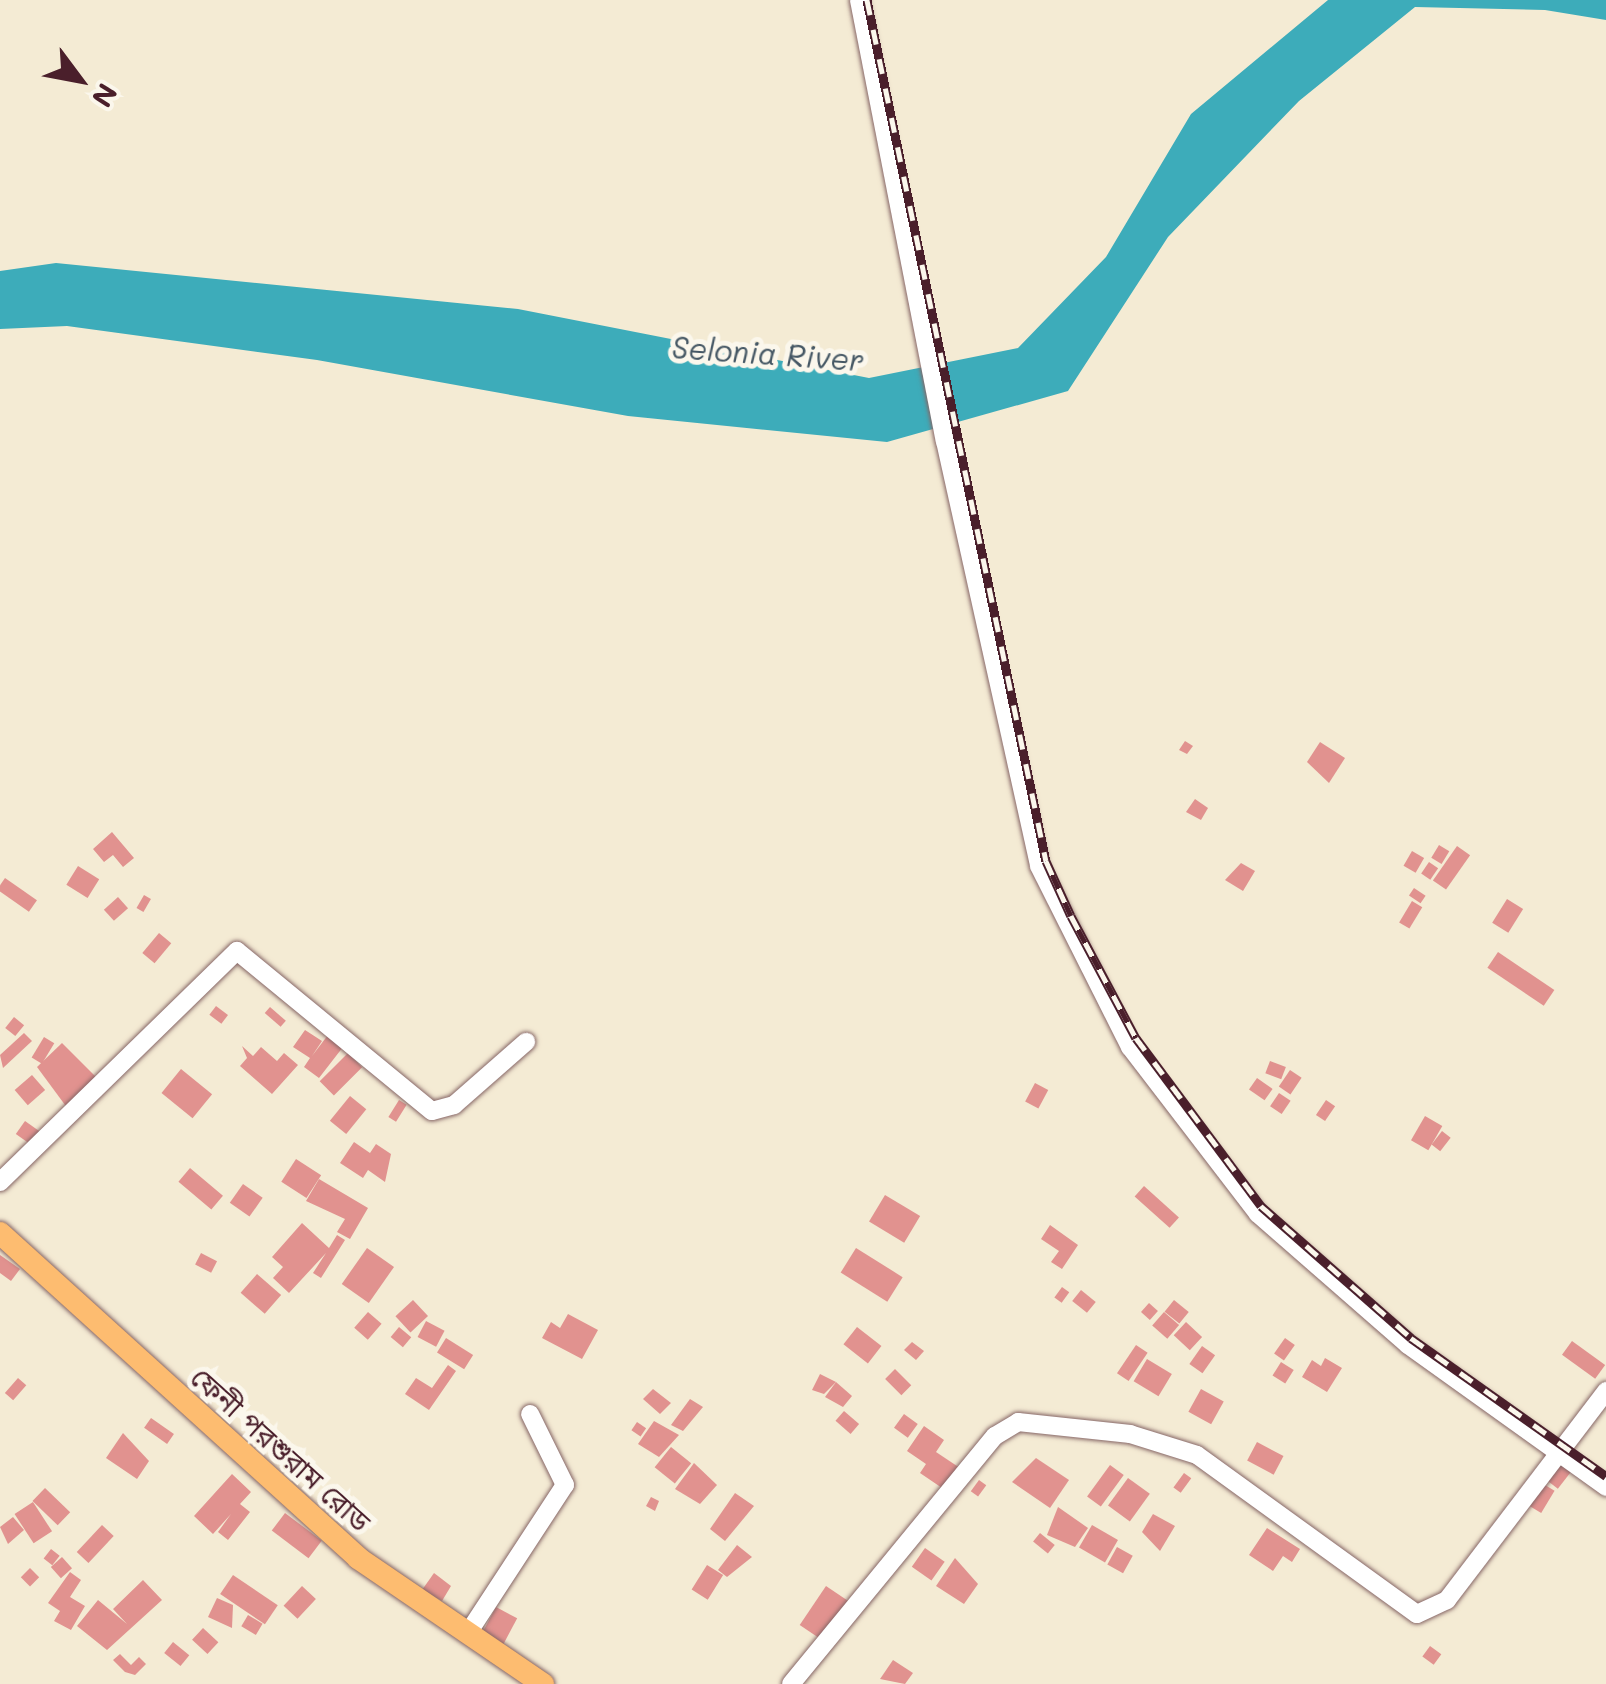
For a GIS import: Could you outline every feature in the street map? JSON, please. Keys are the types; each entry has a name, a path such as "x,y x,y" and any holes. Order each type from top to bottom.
{"main road":[{"name":"ফেনী পরশুরাম রোড","path":"0,1233 358,1558 543,1684"}],"street":[{"path":"859,0 926,350 1039,866 1130,1047 1258,1214 1408,1345 1606,1487"},
{"path":"0,1182 237,951 432,1111 454,1106 526,1042"},
{"path":"791,1684 995,1436 1018,1422 1130,1434 1197,1455 1417,1614 1447,1600 1606,1390"},
{"path":"468,1633 565,1485 530,1414"}],"water":[{"path":"1328,0 1606,0 1606,20 1545,10 1415,7 1299,101 1168,237 1068,391 887,442 628,416 317,360 67,326 0,329 0,271 56,263 518,309 869,378 1018,348 1106,257 1191,114"}],"building":[{"path":"1185,741 1193,746 1187,754 1179,750"},
{"path":"1320,742 1345,758 1329,783 1307,762"},
{"path":"1195,799 1208,808 1201,820 1186,812"},
{"path":"112,832 134,858 123,867 113,855 104,862 93,849"},
{"path":"1439,845 1449,851 1442,864 1431,858"},
{"path":"1457,846 1470,855 1446,890 1433,880"},
{"path":"1412,851 1424,858 1416,873 1404,866"},
{"path":"1429,862 1438,868 1430,880 1421,874"},
{"path":"1241,863 1255,871 1243,891 1225,880"},
{"path":"78,866 99,879 88,898 66,885"},
{"path":"5,878 37,900 29,912 0,892"},
{"path":"1414,888 1426,896 1421,903 1409,895"},
{"path":"144,895 151,899 143,912 136,908"},
{"path":"118,897 128,908 114,921 104,910"},
{"path":"1507,899 1523,909 1508,933 1492,923"},
{"path":"1412,901 1422,907 1409,929 1399,922"},
{"path":"159,933 171,943 155,963 142,953"},
{"path":"1498,952 1554,990 1544,1006 1487,968"},
{"path":"216,1006 228,1015 221,1024 209,1015"},
{"path":"270,1007 286,1021 281,1027 265,1013"},
{"path":"14,1017 24,1025 15,1036 5,1028"},
{"path":"305,1030 322,1041 312,1056 328,1035 343,1047 319,1078 304,1067 310,1058 293,1047"},
{"path":"24,1033 32,1041 3,1068 0,1055"},
{"path":"44,1037 54,1043 42,1064 32,1058"},
{"path":"62,1043 98,1079 68,1109 37,1067"},
{"path":"242,1046 253,1056 261,1047 277,1061 284,1053 298,1065 272,1094 240,1066 247,1058"},
{"path":"348,1053 362,1067 334,1095 320,1081"},
{"path":"1270,1061 1286,1067 1281,1079 1265,1073"},
{"path":"181,1069 212,1094 193,1118 161,1093"},
{"path":"1290,1070 1302,1078 1290,1094 1279,1087"},
{"path":"32,1075 45,1090 28,1105 15,1090"},
{"path":"1257,1078 1273,1089 1265,1100 1249,1089"},
{"path":"1035,1083 1048,1090 1038,1109 1025,1102"},
{"path":"1279,1093 1291,1101 1282,1114 1270,1106"},
{"path":"350,1096 366,1109 346,1134 330,1121"},
{"path":"399,1100 407,1105 396,1122 388,1117"},
{"path":"1326,1100 1335,1106 1325,1121 1316,1115"},
{"path":"1425,1116 1442,1126 1428,1150 1411,1140"},
{"path":"25,1121 41,1132 31,1145 16,1134"},
{"path":"1442,1131 1451,1138 1440,1151 1432,1144"},
{"path":"354,1142 370,1153 376,1144 391,1154 385,1182 368,1170 363,1178 340,1163"},
{"path":"296,1159 321,1175 306,1198 281,1182"},
{"path":"190,1168 223,1196 211,1209 178,1182"},
{"path":"319,1179 368,1208 350,1239 337,1232 345,1219 306,1201"},
{"path":"243,1184 263,1198 249,1217 230,1203"},
{"path":"1144,1186 1179,1217 1170,1228 1135,1196"},
{"path":"885,1195 920,1216 904,1243 869,1222"},
{"path":"302,1223 329,1248 337,1235 345,1240 321,1278 313,1273 326,1253 289,1293 273,1278 283,1267 272,1257"},
{"path":"1050,1225 1078,1245 1062,1269 1051,1262 1059,1251 1041,1239"},
{"path":"367,1248 394,1267 369,1303 342,1284"},
{"path":"856,1248 903,1277 887,1302 841,1273"},
{"path":"201,1253 217,1261 211,1273 195,1265"},
{"path":"0,1255 20,1269 11,1281 0,1273"},
{"path":"257,1274 281,1295 265,1314 241,1293"},
{"path":"1062,1287 1069,1292 1062,1303 1054,1298"},
{"path":"1081,1290 1096,1302 1087,1313 1072,1301"},
{"path":"413,1300 428,1316 410,1332 395,1316"},
{"path":"1174,1300 1189,1312 1179,1324 1165,1312"},
{"path":"1149,1303 1158,1311 1150,1320 1141,1312"},
{"path":"368,1312 382,1324 368,1340 354,1328"},
{"path":"1164,1312 1179,1325 1167,1339 1152,1326"},
{"path":"568,1314 598,1330 582,1359 542,1338 551,1322 560,1328"},
{"path":"426,1321 445,1331 436,1347 418,1337"},
{"path":"1186,1322 1202,1337 1190,1350 1174,1335"},
{"path":"399,1327 411,1337 403,1347 391,1337"},
{"path":"857,1327 881,1346 868,1363 843,1344"},
{"path":"446,1338 473,1355 464,1369 437,1352"},
{"path":"1285,1338 1295,1345 1284,1360 1274,1354"},
{"path":"1572,1341 1605,1365 1595,1379 1562,1355"},
{"path":"912,1342 924,1351 916,1360 904,1350"},
{"path":"1136,1345 1148,1353 1129,1381 1117,1373"},
{"path":"1202,1346 1215,1355 1202,1373 1189,1364"},
{"path":"1325,1358 1342,1368 1327,1392 1302,1377 1312,1360 1321,1366"},
{"path":"1147,1359 1172,1374 1158,1396 1134,1381"},
{"path":"1281,1362 1294,1370 1285,1384 1273,1376"},
{"path":"448,1365 456,1371 429,1410 405,1394 416,1378 432,1388"},
{"path":"895,1369 911,1385 901,1395 885,1379"},
{"path":"820,1374 836,1382 824,1394 812,1390"},
{"path":"18,1378 26,1385 13,1400 5,1393"},
{"path":"836,1382 852,1396 843,1407 825,1397"},
{"path":"653,1389 671,1403 660,1414 643,1399"},
{"path":"1201,1389 1224,1402 1211,1424 1188,1412"},
{"path":"690,1399 703,1407 683,1431 671,1425"},
{"path":"844,1411 859,1424 851,1434 835,1421"},
{"path":"904,1414 918,1424 908,1438 894,1428"},
{"path":"151,1418 174,1434 167,1444 144,1428"},
{"path":"654,1421 679,1435 659,1457 638,1444"},
{"path":"637,1422 646,1428 641,1436 631,1430"},
{"path":"924,1426 944,1440 936,1452 960,1468 945,1490 920,1473 926,1464 907,1451"},
{"path":"123,1433 149,1461 137,1479 106,1458"},
{"path":"1257,1442 1283,1456 1274,1475 1247,1461"},
{"path":"671,1447 691,1463 675,1484 655,1467"},
{"path":"1036,1458 1069,1480 1050,1508 1012,1482"},
{"path":"1560,1460 1573,1470 1558,1489 1545,1479"},
{"path":"694,1463 717,1485 700,1504 675,1489"},
{"path":"1110,1465 1124,1475 1101,1507 1087,1497"},
{"path":"1184,1473 1191,1478 1181,1493 1173,1488"},
{"path":"232,1474 251,1492 240,1504 250,1512 228,1540 218,1532 231,1514 213,1534 194,1516"},
{"path":"1128,1478 1150,1494 1130,1521 1108,1506"},
{"path":"979,1480 986,1485 978,1497 971,1491"},
{"path":"1540,1482 1555,1491 1541,1513 1527,1504"},
{"path":"45,1488 70,1512 58,1525 32,1501"},
{"path":"735,1493 754,1506 725,1541 710,1529"},
{"path":"651,1497 659,1501 655,1511 646,1506"},
{"path":"33,1502 52,1531 34,1543 15,1514"},
{"path":"1058,1507 1088,1528 1075,1547 1047,1535"},
{"path":"285,1513 322,1541 308,1558 272,1531"},
{"path":"1153,1514 1175,1526 1160,1551 1142,1532"},
{"path":"13,1517 24,1530 8,1544 0,1527"},
{"path":"102,1525 114,1536 88,1563 77,1552"},
{"path":"1092,1525 1118,1540 1105,1563 1079,1548"},
{"path":"1267,1528 1300,1549 1292,1562 1283,1556 1273,1571 1249,1555"},
{"path":"1040,1533 1055,1545 1048,1554 1033,1542"},
{"path":"737,1545 752,1557 727,1577 718,1570"},
{"path":"1117,1547 1133,1556 1123,1573 1107,1564"},
{"path":"925,1548 945,1562 931,1581 912,1567"},
{"path":"51,1549 60,1556 52,1565 44,1558"},
{"path":"62,1557 72,1568 61,1578 51,1567"},
{"path":"955,1558 978,1584 964,1604 936,1586"},
{"path":"707,1565 723,1575 708,1600 692,1590"},
{"path":"30,1568 39,1577 30,1586 21,1577"},
{"path":"70,1572 81,1580 70,1597 85,1606 71,1630 54,1621 60,1611 48,1603"},
{"path":"434,1573 451,1586 442,1601 422,1590"},
{"path":"233,1575 278,1605 265,1624 220,1594"},
{"path":"143,1580 162,1600 107,1650 77,1626 98,1600 127,1624 113,1609"},
{"path":"302,1586 316,1599 297,1619 284,1606"},
{"path":"826,1586 851,1603 825,1642 800,1625"},
{"path":"217,1598 233,1605 232,1628 208,1617"},
{"path":"496,1607 517,1618 501,1648 480,1637"},
{"path":"248,1615 263,1624 256,1635 241,1626"},
{"path":"203,1628 218,1642 207,1654 192,1640"},
{"path":"173,1642 189,1655 181,1666 164,1653"},
{"path":"1430,1646 1441,1654 1434,1665 1422,1657"},
{"path":"120,1654 131,1665 139,1657 146,1664 135,1675 125,1672 113,1660"},
{"path":"893,1660 913,1673 905,1684 880,1679"}],"railway":[{"path":"867,0 1046,861 1071,916 1136,1038 1261,1206 1411,1338 1606,1476"}],"water label":[{"name":"Selonia River","path":"768,353"}]}
